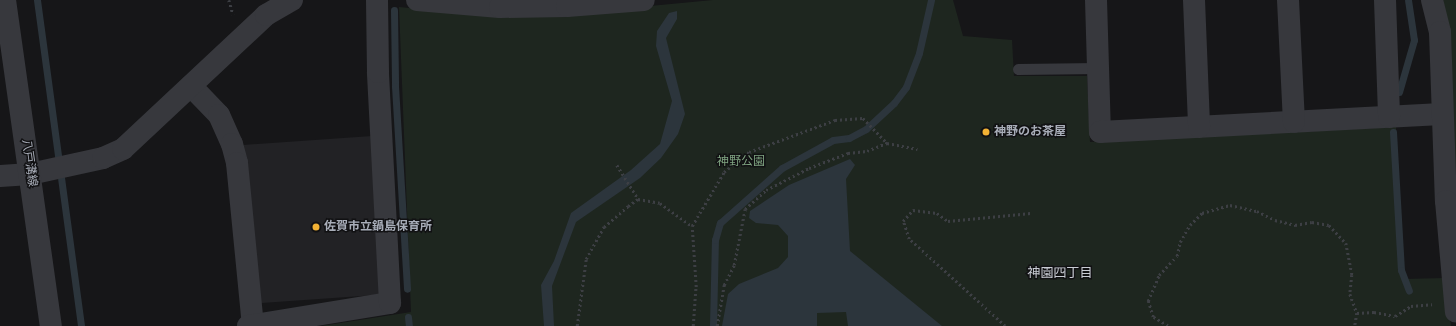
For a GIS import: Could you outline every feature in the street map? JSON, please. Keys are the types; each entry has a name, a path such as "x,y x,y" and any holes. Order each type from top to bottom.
{"street":[{"name":"八戸溝線","path":"5,0 51,326"},
{"path":"0,176 30,174 103,158 123,148 191,86 266,14 292,0"},
{"path":"191,86 220,115 232,144 237,163 250,326 390,302 378,72 377,0"},
{"path":"417,0 500,7 567,6 644,0"},
{"path":"1096,0 1100,132 1442,114"},
{"path":"1194,0 1199,127"},
{"path":"1288,0 1294,122"},
{"path":"1385,0 1389,117"},
{"path":"1432,0 1440,32 1446,201 1447,308"}],"lane":[{"path":"1018,69 1098,68"}],"path":[{"path":"693,326 696,287 692,226 724,172 749,152 835,120 863,118 887,143"},
{"path":"717,326 724,285 734,265 745,209 766,190 809,168 848,153 867,151 887,143 917,148"},
{"path":"617,165 638,199 660,203 692,226"},
{"path":"577,326 586,259 604,227 638,199"},
{"path":"1168,326 1153,317 1148,301 1159,275 1177,256 1180,242 1190,225 1202,213 1230,205 1257,211 1275,220 1295,225 1312,222 1329,225 1346,243 1352,275 1350,294 1357,313 1355,326"},
{"path":"1005,326 909,239 903,221 913,210 937,213 948,221 1031,213"},
{"path":"1357,313 1374,312 1395,316 1412,306 1447,308"}],"shaded area":[{"path":"677,11 677,19 666,38 685,114 678,134 661,158 640,178 576,222 552,286 554,326 544,326 541,285 554,261 571,213 631,170 660,144 672,101 656,46 657,31 669,13"},
{"name":"佐賀市立鍋島保育所","path":"372,136 383,295 254,304 243,145"},
{"path":"850,159 855,165 846,179 850,251 942,326 848,326 846,312 817,313 817,326 722,326 728,294 739,284 778,268 788,257 788,236 778,225 756,223 749,218 750,211 789,185"}],"green space":[{"name":"神野公園","path":"713,0 953,0 963,36 1012,40 1014,76 1087,76 1090,142 1396,127 1405,279 1444,278 1451,326 321,326 411,312 399,7 483,15 566,14"},
{"path":"1443,0 1456,0 1456,230 1451,38"}],"waterway":[{"path":"37,0 81,326"},
{"path":"713,326 715,240 720,223 782,168 833,140 849,138 866,129 894,103 906,87 919,53 931,0"},
{"path":"1399,92 1414,40 1408,0"},
{"path":"394,10 395,86 407,289"},
{"path":"1393,132 1401,270 1409,291"},
{"path":"408,317 409,326"}],"place":[{"name":"神野のお茶屋","path":"986,132"},
{"name":"佐賀市立鍋島保育所","path":"316,227"}],"district":[{"name":"神園四丁目","path":"1060,273"}]}
